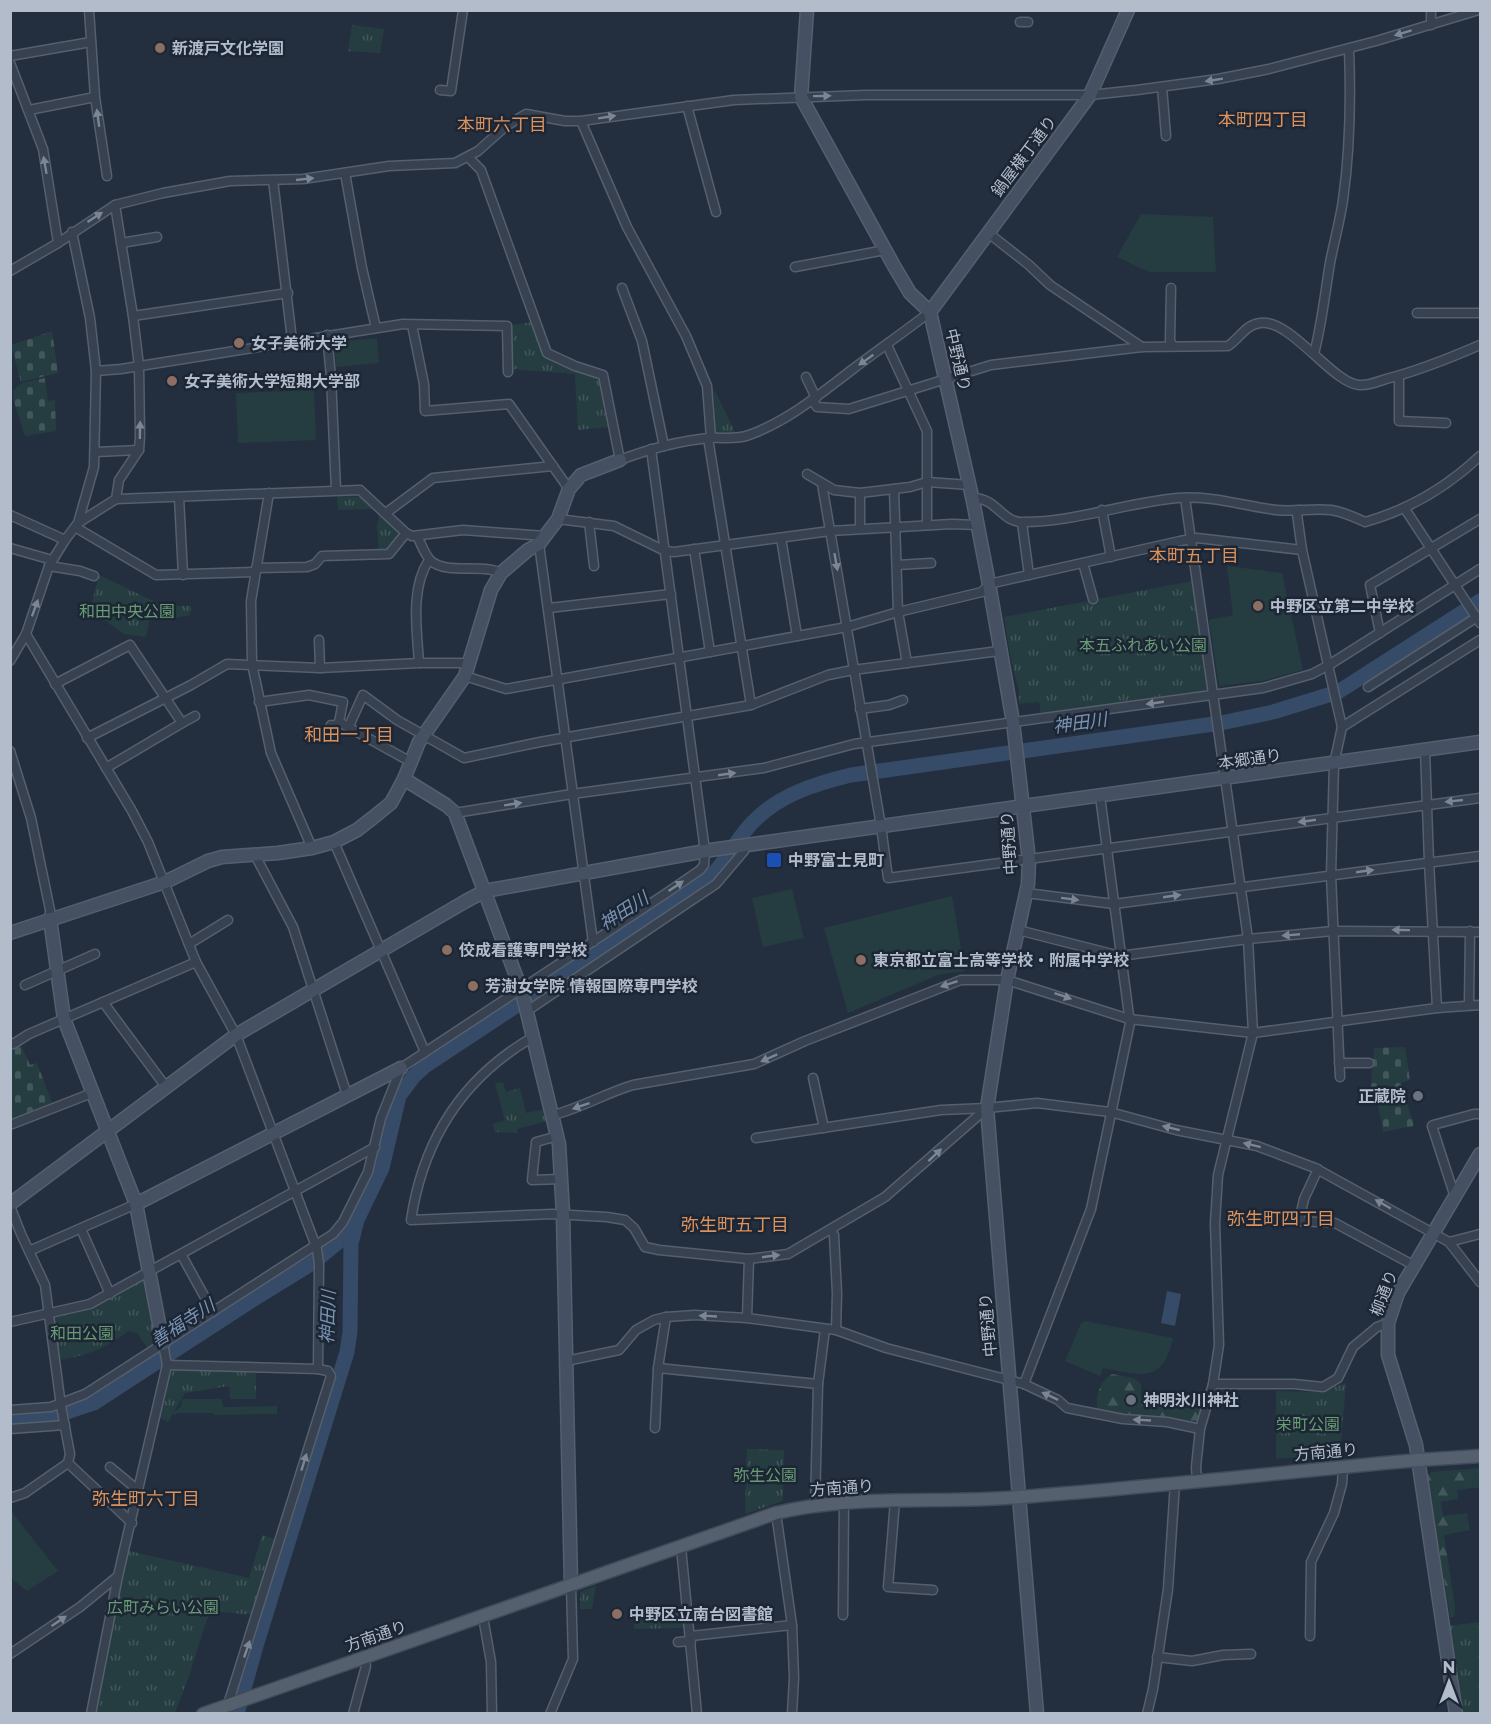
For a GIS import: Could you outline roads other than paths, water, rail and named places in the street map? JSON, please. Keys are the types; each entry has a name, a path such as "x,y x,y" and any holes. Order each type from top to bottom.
{"main road":[{"name":"方南通り","path":"203,1713 229,1707 249,1697 776,1513 814,1505 1018,1497 1480,1456"}],"street":[{"path":"89,10 95,97 107,176"},
{"path":"440,90 451,91 463,10"},
{"path":"801,97 807,10"},
{"name":"鍋屋横丁通り","path":"930,312 987,232 1033,175 1090,94 1128,10"},
{"path":"1431,10 1431,25"},
{"path":"10,271 58,243 114,205 230,181 303,179 408,164 455,163 478,152 506,126 526,114 565,121 581,121 734,100 801,97 1090,94 1162,87 1218,80 1349,49 1479,10"},
{"path":"10,56 91,42"},
{"path":"1314,354 1326,302 1330,264 1343,200 1351,84 1349,49"},
{"path":"11,66 43,149 58,243"},
{"path":"1162,87 1166,136"},
{"path":"29,110 95,97"},
{"name":"中野通り","path":"801,97 910,293 930,312 971,492 1013,722 1029,860 1026,893 1007,980 987,1108 1037,1713"},
{"path":"687,106 716,212"},
{"path":"581,121 622,216 686,336 707,386 709,438 724,546 751,705"},
{"path":"468,157 481,170 547,353 575,366 603,375 620,460"},
{"path":"345,173 362,268 376,328"},
{"path":"273,180 292,340"},
{"path":"114,205 139,366 139,450 119,480 116,499"},
{"path":"72,232 90,318 96,371 96,452 94,467 77,525"},
{"path":"987,232 1050,285 1142,347"},
{"path":"121,243 157,237"},
{"path":"795,267 885,250"},
{"path":"622,288 642,341 664,446"},
{"path":"1171,288 1170,341 1173,346"},
{"path":"133,316 288,293"},
{"path":"10,933 165,882 208,861 222,857 312,848 334,842 357,830 391,802 424,735 467,670 491,590 501,573 542,540 558,519 569,489 581,475 651,449 709,438 733,439 748,436 815,400 930,312"},
{"path":"1417,313 1480,313"},
{"path":"806,377 817,407 849,409 991,364 1142,347 1228,346 1236,341 1244,329 1260,322 1276,326 1357,385 1366,385 1399,376 1480,345"},
{"path":"412,325 424,384 426,411 509,404 569,489"},
{"path":"96,371 292,340 412,325 507,326 508,372"},
{"path":"327,335 336,490"},
{"path":"887,345 927,431 927,525"},
{"path":"1399,376 1399,421 1446,423"},
{"path":"28,1251 206,1174 274,1133 401,1068 521,991 700,870 704,865 705,851 651,449"},
{"path":"96,452 139,450"},
{"path":"807,474 822,484 842,492 860,493 894,489 927,482 971,492 984,498 1013,522 1022,523 1060,519 1102,510 1185,498 1208,498 1278,510 1336,511 1365,522 1405,509 1469,467 1480,456"},
{"path":"386,513 433,478 553,466"},
{"path":"822,484 888,878 1480,798"},
{"path":"894,489 898,612 907,663"},
{"path":"10,661 26,634 51,563 65,540 77,525 116,499 360,490 406,533 417,536 463,530 542,540"},
{"path":"269,493 251,601 252,664 271,753 312,848"},
{"path":"860,493 860,528"},
{"path":"179,497 183,575"},
{"path":"1185,498 1248,939 1253,1033 1218,1175 1215,1223 1219,1346 1213,1384 1200,1429 1197,1480"},
{"path":"1368,687 1478,618 1405,509"},
{"path":"1102,510 1111,557"},
{"path":"1299,510 1297,514 1302,550 1342,727 1334,764 1331,875 1340,1077"},
{"path":"10,515 65,540"},
{"path":"558,519 614,526 665,551 724,546 860,528 977,525"},
{"path":"1380,633 1370,585 1480,519"},
{"path":"589,522 594,567"},
{"path":"1022,523 1029,575"},
{"path":"77,525 156,576 307,567 315,564 322,556 389,554 406,533"},
{"path":"417,536 429,560 448,567 492,569 501,573"},
{"path":"781,538 797,636"},
{"path":"87,738 228,664 320,668 418,663 467,670 507,689 847,627 982,592 989,584 1191,539 1302,550"},
{"path":"542,540 572,794 593,942"},
{"path":"10,548 94,576"},
{"path":"694,549 710,652"},
{"path":"418,663 416,611 422,571 429,560"},
{"path":"897,565 931,563"},
{"path":"1083,563 1093,598"},
{"path":"455,813 572,794 764,768 854,744 1263,688 1312,674 1329,666 1480,569"},
{"path":"549,608 670,594"},
{"path":"26,634 148,842 196,962 236,1035 317,1247 319,1264 318,1369"},
{"path":"319,640 320,668"},
{"path":"1342,727 1480,640"},
{"path":"55,684 130,645 182,723"},
{"path":"348,726 363,695 397,720 464,758 751,705 828,675 853,670 999,651"},
{"path":"259,702 309,695 343,702 339,722 335,726 331,725 326,734"},
{"path":"860,709 889,705 903,700"},
{"path":"106,768 195,716"},
{"path":"339,722 411,762"},
{"name":"本郷通り","path":"10,1205 236,1035 465,900 485,891 722,848 1480,742"},
{"path":"1425,750 1437,1008"},
{"path":"10,751 31,818 50,910 64,1019 136,1204 167,1363 118,1576 91,1713"},
{"path":"404,779 455,813 521,991 558,1136 563,1215 573,1659 550,1713"},
{"path":"1027,1386 1091,1209 1130,1023 1100,796"},
{"path":"334,842 426,1052"},
{"path":"526,1010 716,884 744,851 744,845"},
{"path":"255,855 293,927 347,1095"},
{"path":"1026,893 1114,904 1480,855"},
{"path":"189,944 228,920"},
{"path":"1018,930 1120,956 1248,939 1333,931 1480,932"},
{"path":"1469,1004 1470,931"},
{"path":"25,985 95,954"},
{"path":"13,1044 28,1034 196,962"},
{"path":"553,1116 633,1085 754,1064 938,987 961,980 1007,980 1129,1019 1253,1033 1469,1004 1480,1005"},
{"path":"103,1002 166,1087"},
{"path":"533,1036 500,1058 449,1113 429,1150 411,1220 563,1215 625,1220 634,1228 645,1247 712,1257 750,1259 788,1254 885,1197 987,1108"},
{"path":"1339,1063 1369,1063"},
{"path":"10,1410 61,1405 85,1394 317,1247 333,1234 343,1222 368,1172 381,1118 401,1068"},
{"path":"813,1078 824,1128"},
{"path":"10,1125 92,1094"},
{"path":"756,1138 941,1110 1037,1103 1110,1112 1176,1130 1228,1139 1275,1152 1318,1169 1449,1242 1480,1282"},
{"path":"1456,1196 1432,1125 1480,1114"},
{"path":"558,1136 536,1142 532,1180 561,1179"},
{"path":"10,1322 90,1304 375,1147"},
{"name":"柳通り","path":"1456,1713 1418,1460 1408,1418 1388,1355 1388,1323 1398,1293 1413,1265 1480,1154"},
{"path":"1318,1169 1304,1199 1299,1221 1335,1224 1413,1265"},
{"path":"10,1205 45,1286 70,1454 68,1463 25,1493 10,1498"},
{"path":"81,1229 110,1294"},
{"path":"831,1229 834,1235 837,1293 836,1330"},
{"path":"1449,1242 1480,1234"},
{"path":"181,1254 213,1312"},
{"path":"747,1318 750,1259"},
{"path":"566,1361 620,1350 636,1330 654,1320 666,1317 695,1315 747,1318 836,1330 886,1348 1027,1386 1058,1400 1067,1408 1123,1419 1167,1422 1200,1429"},
{"path":"656,1428 658,1368 666,1317"},
{"path":"1213,1384 1294,1384 1323,1387 1338,1377 1353,1347 1377,1327 1388,1323"},
{"path":"814,1505 818,1384 825,1329"},
{"path":"167,1363 318,1369 328,1371 331,1376 229,1707"},
{"path":"658,1368 818,1384"},
{"path":"10,1429 65,1422"},
{"path":"68,1463 132,1522"},
{"path":"110,1467 139,1491"},
{"path":"1310,1636 1311,1562 1334,1513 1342,1484 1343,1467"},
{"path":"1147,1713 1153,1689 1168,1589 1175,1483"},
{"path":"895,1501 888,1587 933,1590"},
{"path":"843,1615 844,1503"},
{"path":"776,1513 792,1625 794,1678 792,1713"},
{"path":"681,1547 697,1713"},
{"path":"10,1654 80,1607 118,1576"},
{"path":"483,1617 491,1662 492,1713"},
{"path":"678,1642 691,1638 792,1625"},
{"path":"1157,1657 1192,1661 1223,1655 1251,1654"},
{"path":"353,1713 366,1666 363,1658"}],"water":[{"path":"1167,1291 1181,1294 1175,1326 1161,1323"}],"waterway":[{"name":"神田川","path":"237,1714 347,1352 350,1332 351,1244 357,1220 382,1168 399,1096 425,1066 696,887 714,873 751,824 773,805 797,792 851,775 1221,723 1273,712 1338,692 1480,601"},
{"name":"善福寺川","path":"10,1421 55,1416 94,1403 314,1262 342,1239 353,1224"}],"place":[{"name":"新渡戸文化学園","path":"160,48"},
{"name":"女子美術大学","path":"239,343"},
{"name":"女子美術大学短期大学部","path":"172,381"},
{"name":"中野区立第二中学校","path":"1258,606"},
{"name":"中野富士見町","path":"774,860"},
{"name":"佼成看護専門学校","path":"447,950"},
{"name":"東京都立富士高等学校・附属中学校","path":"861,960"},
{"name":"芳澍女学院 情報国際専門学校","path":"473,986"},
{"name":"正蔵院","path":"1418,1096"},
{"name":"神明氷川神社","path":"1131,1400"},
{"name":"中野区立南台図書館","path":"617,1614"}],"district":[{"name":"本町四丁目","path":"1263,120"},
{"name":"本町六丁目","path":"502,125"},
{"name":"本町五丁目","path":"1194,556"},
{"name":"和田一丁目","path":"349,735"},
{"name":"弥生町四丁目","path":"1281,1219"},
{"name":"弥生町五丁目","path":"735,1225"},
{"name":"弥生町六丁目","path":"146,1499"}],"park label":[{"name":"和田中央公園","path":"127,611"},
{"name":"本五ふれあい公園","path":"1143,645"},
{"name":"和田公園","path":"82,1333"},
{"name":"栄町公園","path":"1308,1424"},
{"name":"弥生公園","path":"765,1475"},
{"name":"広町みらい公園","path":"163,1607"}]}
